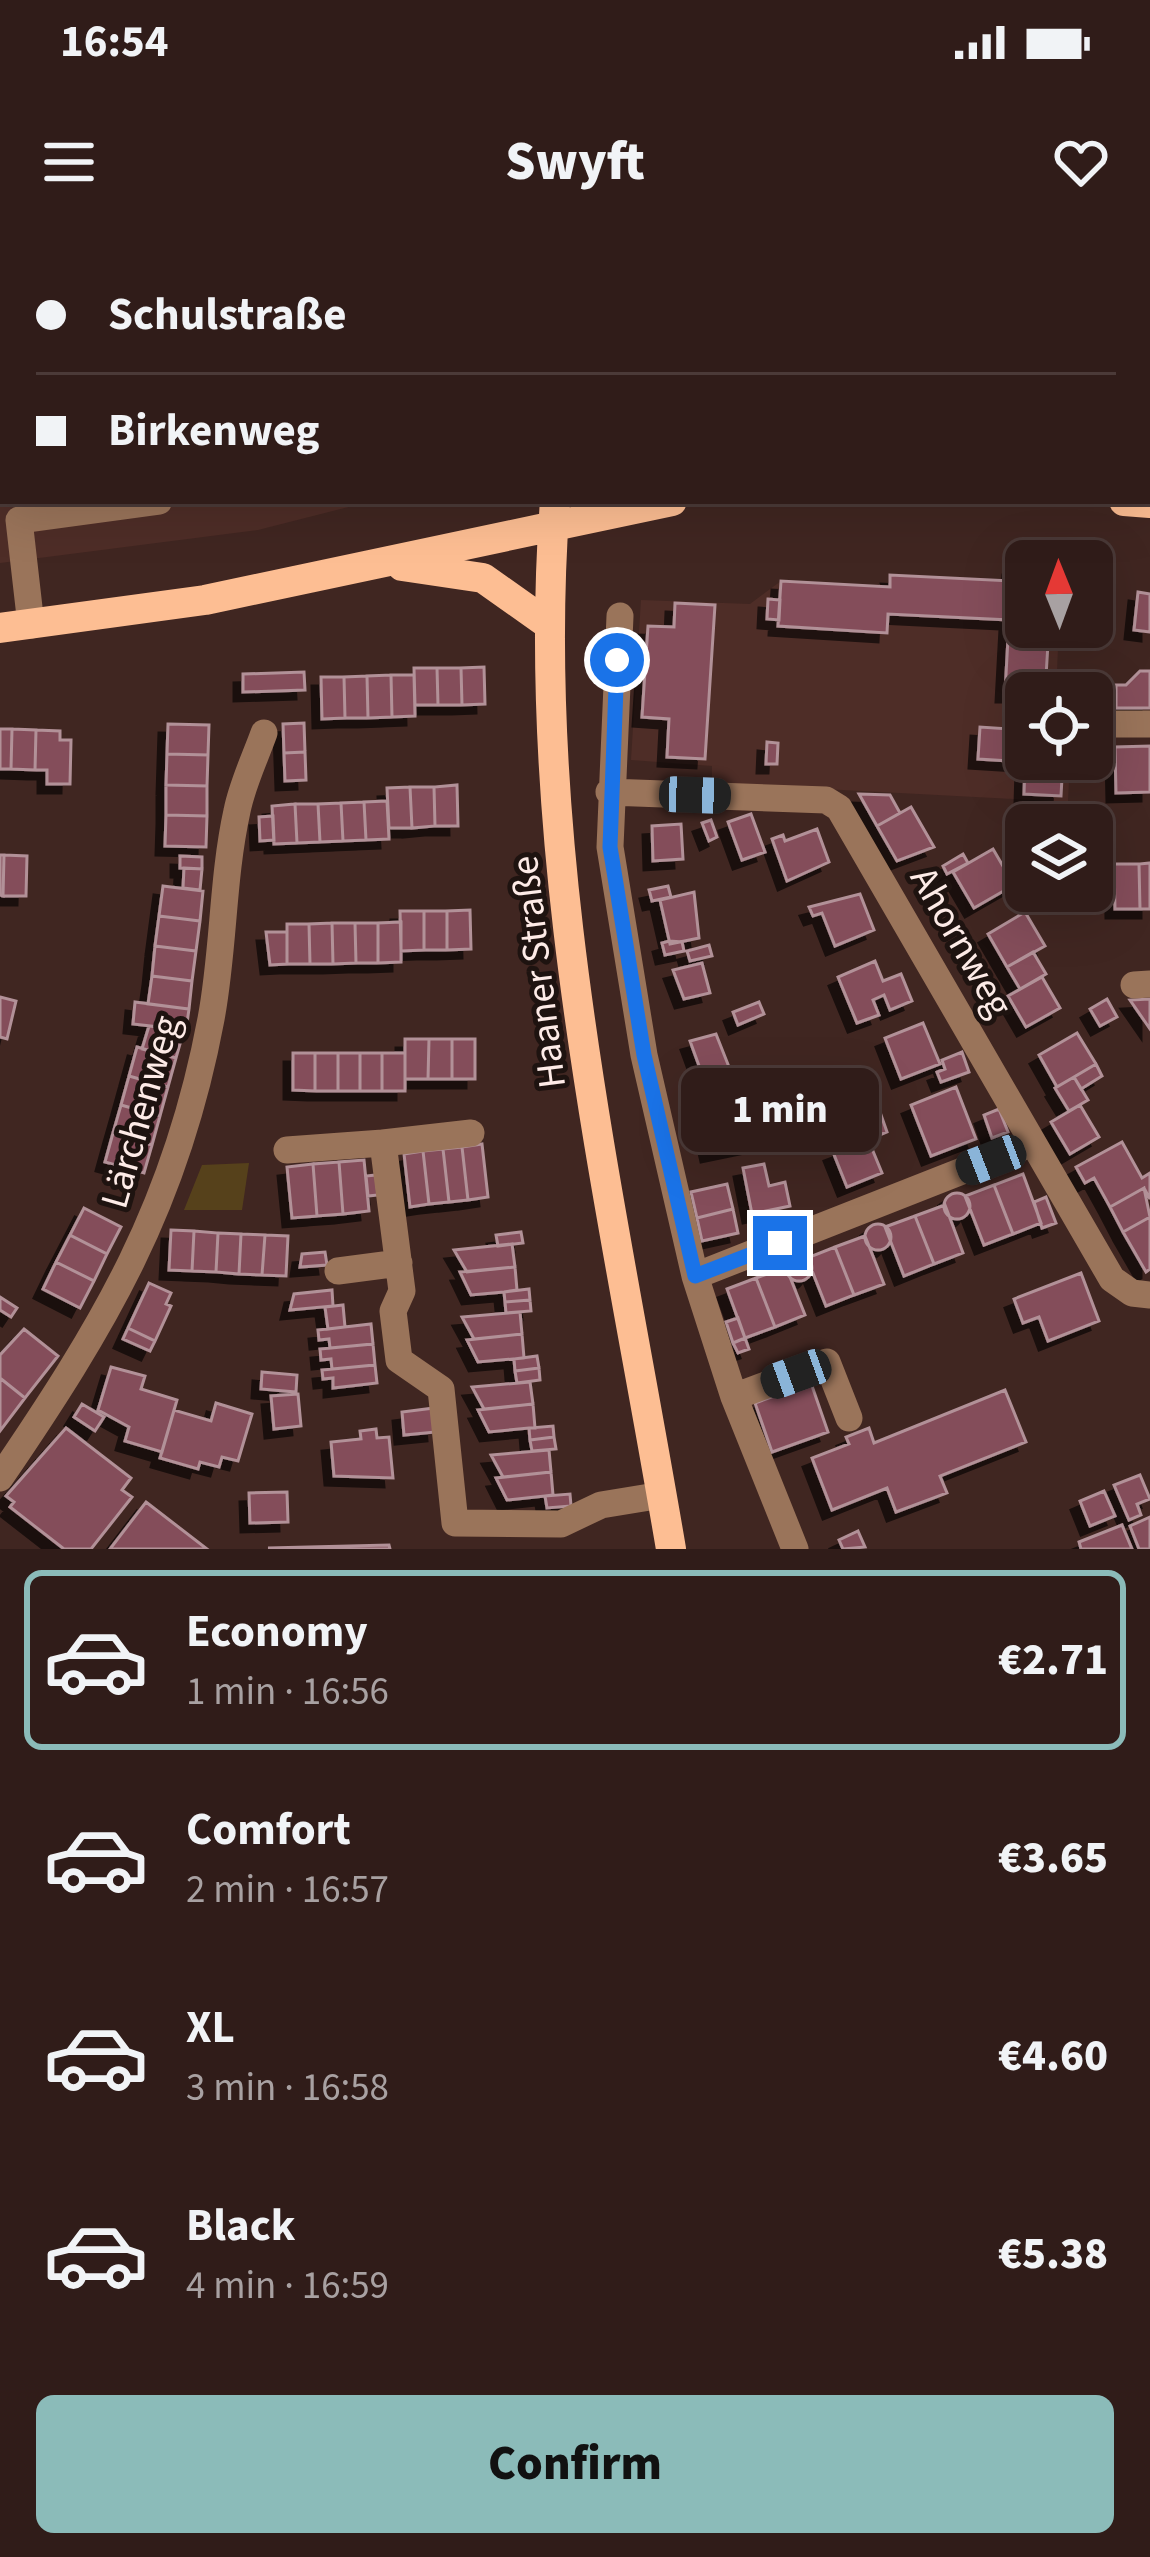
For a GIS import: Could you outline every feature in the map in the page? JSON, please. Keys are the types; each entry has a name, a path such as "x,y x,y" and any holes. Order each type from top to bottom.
{"main road":[{"path":"16,626 205,599 392,563 554,512 640,504"},
{"name":"Haaner Straße","path":"554,512 548,624 584,1036 670,1549"},
{"path":"392,563 483,578 548,624"}],"street":[{"path":"16,626 16,511 114,504"},
{"path":"620,616 610,847 644,1055 695,1276 734,1397 795,1549"},
{"path":"1113,724 1150,724"},
{"name":"Lärchenweg","path":"0,1478 82,1357 139,1255 176,1158 211,1018 237,809 264,733"},
{"name":"Ahornweg","path":"609,792 826,800 839,808 1112,1279 1132,1292 1150,1295"},
{"path":"287,1150 472,1133"},
{"path":"383,1142 402,1292 393,1311 399,1360 441,1389 455,1523 561,1524 601,1505 662,1495"},
{"path":"695,1276 1033,1143"},
{"path":"338,1271 399,1263"},
{"path":"734,1397 826,1362 849,1418"}],"shaded area":[{"path":"0,504 360,504 258,530 0,563"},
{"path":"890,575 1005,581 1005,648 1058,648 1057,672 1005,672 1005,780 1069,780 1068,802 712,783 712,766 631,760 641,600 750,604 781,581 889,587"},
{"path":"249,1163 242,1210 184,1210 202,1165"}],"building":[{"path":"890,575 1005,581 1005,620 888,614 887,633 778,626 781,581 890,587"},
{"path":"1138,592 1150,594 1150,632 1134,630"},
{"path":"768,599 780,600 779,620 767,619"},
{"path":"675,603 715,605 705,759 667,757 669,719 642,717 648,626 674,627"},
{"path":"1007,648 1048,648 1046,672 1006,672"},
{"path":"484,667 485,704 462,705 461,668"},
{"path":"414,668 437,668 438,705 415,705"},
{"path":"437,668 461,668 462,705 438,705"},
{"path":"1140,671 1150,671 1150,708 1116,708 1116,685 1126,685"},
{"path":"304,672 305,690 243,692 243,674"},
{"path":"391,675 414,675 415,716 392,717"},
{"path":"391,675 392,717 368,718 367,676"},
{"path":"367,676 368,718 345,718 344,677"},
{"path":"321,677 344,677 345,718 322,719"},
{"path":"304,723 305,752 284,753 283,724"},
{"path":"168,724 209,725 208,755 167,754"},
{"path":"980,727 1005,729 1005,761 978,759"},
{"path":"0,729 12,729 11,769 0,769"},
{"path":"12,729 36,730 35,770 11,769"},
{"path":"36,730 60,731 60,740 71,740 70,784 47,784 47,770 35,770"},
{"path":"767,742 778,743 777,764 766,764"},
{"path":"1150,746 1150,792 1116,793 1115,747"},
{"path":"305,752 306,780 285,781 284,753"},
{"path":"167,754 208,755 207,786 166,785"},
{"path":"1024,780 1062,780 1061,796 1024,794"},
{"path":"166,785 207,786 207,816 166,815"},
{"path":"457,785 458,826 435,826 434,787"},
{"path":"410,787 412,828 389,828 387,788"},
{"path":"410,787 434,787 435,826 412,828"},
{"path":"859,794 890,795 900,813 877,826"},
{"path":"387,801 389,839 366,840 364,802"},
{"path":"364,802 366,840 343,841 341,803"},
{"path":"341,803 343,841 320,842 318,804"},
{"path":"295,804 297,843 274,844 272,806"},
{"path":"295,804 318,804 320,842 297,843"},
{"path":"911,807 934,847 897,861 877,826"},
{"path":"751,814 765,852 742,860 728,822"},
{"path":"166,815 207,816 206,847 165,846"},
{"path":"273,816 274,840 260,841 259,817"},
{"path":"711,820 717,837 709,841 702,823"},
{"path":"681,824 683,859 653,861 652,826"},
{"path":"817,829 829,862 787,881 772,839 783,835 785,841"},
{"path":"993,849 1005,870 1005,890 974,908 953,872"},
{"path":"963,854 968,863 947,874 943,866"},
{"path":"0,855 4,855 3,896 0,895"},
{"path":"4,855 27,856 26,896 3,896"},
{"path":"180,856 202,857 202,869 180,868"},
{"path":"1150,863 1150,909 1140,909 1139,864"},
{"path":"1114,864 1139,864 1140,909 1115,909"},
{"path":"184,868 202,869 200,890 183,888"},
{"path":"163,886 203,891 200,921 159,916"},
{"path":"668,886 671,897 652,901 649,890"},
{"path":"694,892 699,938 670,944 660,900"},
{"path":"860,894 874,930 835,946 822,913 813,916 809,907"},
{"path":"470,910 471,949 447,950 447,911"},
{"path":"400,911 424,911 424,950 401,951"},
{"path":"424,911 447,911 447,950 424,950"},
{"path":"1025,912 1045,946 1007,967 988,934"},
{"path":"159,916 200,921 196,951 155,946"},
{"path":"401,922 401,962 378,963 378,923"},
{"path":"332,923 355,923 356,963 333,964"},
{"path":"332,923 333,964 310,964 309,924"},
{"path":"355,923 378,923 378,963 356,963"},
{"path":"287,924 309,924 310,964 287,964"},
{"path":"266,932 287,932 287,964 270,965"},
{"path":"682,942 684,951 665,955 662,943"},
{"path":"709,945 712,956 690,961 687,951"},
{"path":"155,946 196,951 192,981 152,976"},
{"path":"1033,952 1046,974 1020,989 1007,967"},
{"path":"875,961 883,981 901,974 912,1001 890,1010 884,995 873,1000 879,1015 857,1023 838,977"},
{"path":"702,963 710,993 684,999 673,970"},
{"path":"152,976 192,981 189,1009 148,1004"},
{"path":"1042,977 1060,1008 1026,1027 1008,996"},
{"path":"0,997 16,1001 7,1039 0,1037"},
{"path":"1107,999 1117,1017 1100,1026 1090,1009"},
{"path":"1150,999 1150,1029 1130,1000"},
{"path":"135,1002 189,1009 186,1030 133,1024"},
{"path":"759,1002 764,1014 738,1025 733,1012"},
{"path":"923,1023 940,1064 901,1079 885,1038"},
{"path":"149,1026 184,1030 176,1058 142,1049"},
{"path":"1077,1033 1096,1064 1057,1087 1039,1055"},
{"path":"716,1034 729,1067 702,1074 690,1041"},
{"path":"405,1039 429,1039 428,1079 405,1079"},
{"path":"429,1039 452,1039 452,1079 428,1079"},
{"path":"452,1039 475,1039 475,1079 452,1079"},
{"path":"137,1047 176,1058 168,1087 129,1076"},
{"path":"962,1052 969,1072 941,1082 937,1072 945,1069 942,1060"},
{"path":"293,1053 315,1053 315,1091 293,1090"},
{"path":"315,1053 338,1053 338,1091 315,1091"},
{"path":"338,1053 360,1053 360,1091 338,1091"},
{"path":"360,1053 382,1053 382,1091 360,1091"},
{"path":"382,1053 405,1053 405,1091 382,1091"},
{"path":"1096,1064 1102,1076 1081,1089 1074,1077"},
{"path":"129,1076 168,1087 160,1116 121,1105"},
{"path":"1074,1077 1088,1100 1069,1111 1055,1088"},
{"path":"956,1087 976,1139 931,1156 911,1105"},
{"path":"740,1104 744,1124 754,1122 758,1143 710,1153 701,1113"},
{"path":"121,1105 160,1116 152,1145 113,1133"},
{"path":"1080,1105 1099,1137 1070,1154 1051,1122"},
{"path":"999,1109 1008,1132 992,1138 984,1115"},
{"path":"880,1112 887,1132 875,1137 867,1117"},
{"path":"113,1133 152,1145 144,1173 105,1162"},
{"path":"868,1139 882,1173 847,1187 833,1152"},
{"path":"1122,1142 1142,1178 1150,1173 1150,1199 1144,1188 1110,1207 1094,1178 1085,1183 1076,1167"},
{"path":"482,1144 488,1197 468,1200 462,1147"},
{"path":"462,1147 468,1200 449,1202 443,1149"},
{"path":"443,1149 449,1202 429,1204 423,1151"},
{"path":"423,1151 429,1204 410,1207 404,1154"},
{"path":"364,1160 369,1211 343,1214 339,1162"},
{"path":"339,1162 343,1214 317,1216 313,1164"},
{"path":"313,1164 317,1216 292,1218 287,1167"},
{"path":"764,1164 769,1186 785,1182 790,1206 752,1214 743,1168"},
{"path":"1023,1174 1041,1223 1013,1234 994,1185"},
{"path":"376,1175 378,1195 368,1196 366,1176"},
{"path":"727,1184 733,1209 697,1218 691,1192"},
{"path":"994,1185 1013,1234 984,1245 965,1196"},
{"path":"1144,1188 1150,1217 1123,1232 1110,1207"},
{"path":"957,1193 970,1206 957,1219 944,1206"},
{"path":"1046,1197 1056,1223 1042,1228 1034,1202"},
{"path":"945,1205 963,1253 934,1264 915,1216"},
{"path":"84,1208 121,1227 107,1254 70,1235"},
{"path":"733,1209 738,1233 702,1241 697,1218"},
{"path":"915,1216 934,1264 904,1276 885,1227"},
{"path":"1150,1217 1150,1269 1146,1272 1123,1232"},
{"path":"878,1224 891,1237 878,1250 865,1237"},
{"path":"171,1230 194,1231 192,1271 169,1270"},
{"path":"194,1231 218,1233 216,1272 192,1271"},
{"path":"521,1232 523,1243 498,1246 496,1235"},
{"path":"218,1233 241,1234 239,1274 216,1272"},
{"path":"241,1234 265,1235 262,1275 239,1274"},
{"path":"70,1235 107,1254 94,1281 56,1262"},
{"path":"265,1235 288,1236 286,1276 262,1275"},
{"path":"865,1236 884,1284 854,1295 835,1247"},
{"path":"512,1244 515,1267 467,1272 454,1250"},
{"path":"835,1247 854,1295 826,1306 807,1258"},
{"path":"325,1252 327,1265 300,1267 302,1254"},
{"path":"799,1255 812,1268 799,1281 786,1268"},
{"path":"56,1262 94,1281 80,1308 43,1289"},
{"path":"515,1267 517,1290 471,1295 460,1272"},
{"path":"786,1267 805,1315 775,1327 756,1278"},
{"path":"1081,1273 1099,1321 1048,1341 1039,1317 1023,1323 1014,1299"},
{"path":"756,1278 775,1327 745,1338 727,1289"},
{"path":"149,1283 171,1293 166,1304 171,1306 155,1341 128,1328"},
{"path":"529,1289 530,1300 505,1302 504,1292"},
{"path":"332,1290 333,1306 290,1310 294,1294"},
{"path":"0,1297 17,1308 11,1317 0,1310"},
{"path":"530,1300 531,1311 506,1313 505,1302"},
{"path":"343,1305 345,1327 328,1329 325,1307"},
{"path":"520,1312 522,1334 474,1339 462,1317"},
{"path":"738,1318 745,1338 733,1343 726,1322"},
{"path":"371,1324 373,1344 330,1348 329,1339 319,1340 318,1330"},
{"path":"128,1328 155,1341 150,1351 123,1339"},
{"path":"24,1329 58,1356 25,1398 0,1378 0,1355"},
{"path":"522,1334 524,1358 478,1362 467,1340"},
{"path":"745,1338 749,1349 738,1353 733,1343"},
{"path":"373,1344 375,1365 332,1369 331,1359 321,1360 320,1349"},
{"path":"537,1356 539,1368 515,1371 514,1359"},
{"path":"375,1365 377,1383 333,1388 333,1378 323,1379 322,1370"},
{"path":"111,1367 145,1376 141,1389 177,1400 162,1452 125,1441 129,1427 98,1410"},
{"path":"539,1368 540,1380 517,1383 515,1371"},
{"path":"262,1372 297,1375 296,1392 261,1389"},
{"path":"0,1378 25,1398 0,1431"},
{"path":"530,1382 533,1404 484,1409 472,1387"},
{"path":"811,1383 828,1432 772,1452 755,1403"},
{"path":"1005,1390 1026,1442 940,1476 947,1493 896,1512 887,1488 832,1510 812,1458 849,1444 846,1437 869,1428 874,1443"},
{"path":"298,1394 301,1426 274,1429 271,1396"},
{"path":"216,1403 252,1414 238,1461 222,1457 219,1467 200,1462 198,1469 160,1458 174,1410 211,1421"},
{"path":"82,1404 104,1417 95,1431 74,1417"},
{"path":"533,1404 535,1428 489,1432 478,1410"},
{"path":"434,1408 436,1432 404,1435 402,1412"},
{"path":"553,1426 554,1437 530,1440 529,1428"},
{"path":"66,1428 131,1478 122,1490 132,1497 91,1549 64,1549 10,1507 14,1502 6,1496"},
{"path":"376,1429 377,1438 389,1437 393,1478 334,1476 331,1442 361,1439 360,1431"},
{"path":"554,1437 556,1449 532,1451 530,1440"},
{"path":"549,1450 551,1472 503,1477 491,1455"},
{"path":"551,1472 553,1495 545,1496 507,1500 496,1478"},
{"path":"1140,1475 1150,1499 1137,1504 1141,1515 1129,1520 1114,1485"},
{"path":"1104,1491 1115,1516 1090,1526 1080,1501"},
{"path":"287,1492 288,1522 250,1523 249,1493"},
{"path":"570,1494 571,1506 547,1508 545,1496"},
{"path":"146,1502 207,1549 110,1549"},
{"path":"1150,1517 1150,1549 1139,1549 1130,1526"},
{"path":"1122,1525 1132,1549 1081,1549 1079,1542"},
{"path":"858,1531 865,1547 843,1549 839,1540"},
{"path":"389,1545 390,1549 268,1548"}],"route":[{"path":"617,660 610,847 644,1055 695,1276 780,1243"}]}
